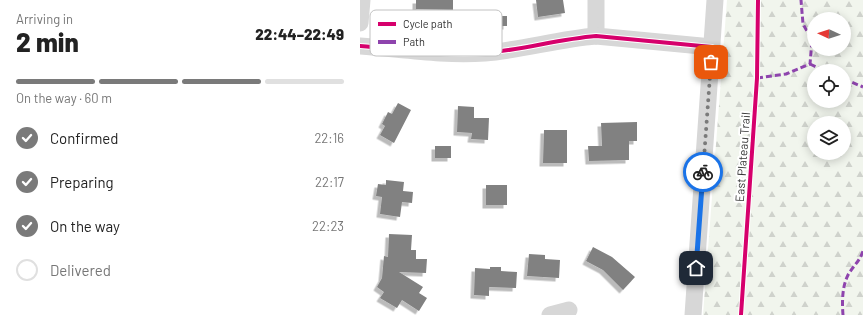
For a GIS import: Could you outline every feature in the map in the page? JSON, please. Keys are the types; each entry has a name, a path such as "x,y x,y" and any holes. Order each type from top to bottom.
{"street":[{"path":"360,22 362,0"},
{"path":"596,0 596,36"},
{"path":"692,315 715,0"},
{"path":"502,51 581,37 596,36 712,47"},
{"path":"360,46 370,47"},
{"path":"550,315 569,310"}],"green space":[{"path":"727,0 863,0 863,315 703,315"}],"building":[{"path":"416,0 453,0 453,10 416,9"},
{"path":"536,0 563,0 565,13 538,17"},
{"path":"502,16 507,16 507,26 502,26"},
{"path":"398,103 411,110 394,143 380,135 385,126 382,124 388,112 392,114"},
{"path":"458,106 474,107 474,118 489,118 488,140 471,139 472,133 457,132"},
{"path":"637,122 637,141 629,141 629,160 589,161 588,146 602,146 601,123"},
{"path":"544,130 567,130 567,163 543,163"},
{"path":"435,146 451,146 451,158 435,158"},
{"path":"386,180 404,182 403,191 413,192 412,203 402,202 400,217 380,214 382,197 376,196 378,184 386,185"},
{"path":"486,185 507,185 507,205 486,205"},
{"path":"389,234 412,235 411,250 416,250 416,259 427,259 426,273 399,272 423,287 419,293 427,298 419,311 402,300 397,308 380,298 384,292 377,287 382,278 384,256 388,257"},
{"path":"593,247 612,257 635,277 623,290 603,270 586,261"},
{"path":"529,254 545,255 545,259 560,260 559,278 527,276"},
{"path":"490,267 501,267 501,271 517,272 516,288 489,287 489,296 474,295 475,268 490,269"}],"marked path":[{"path":"757,78 786,74 810,64 812,40 803,24 801,0"},
{"path":"851,82 863,87"},
{"path":"843,315 843,295 846,280 863,251"}],"cycle path":[{"name":"East Plateau Trail","path":"741,315 757,78 758,0"},
{"path":"502,52 596,36 712,47"},
{"path":"360,46 370,47"}],"way so far":[{"path":"703,172 711,62"}],"route":[{"path":"696,268 703,172"}]}
